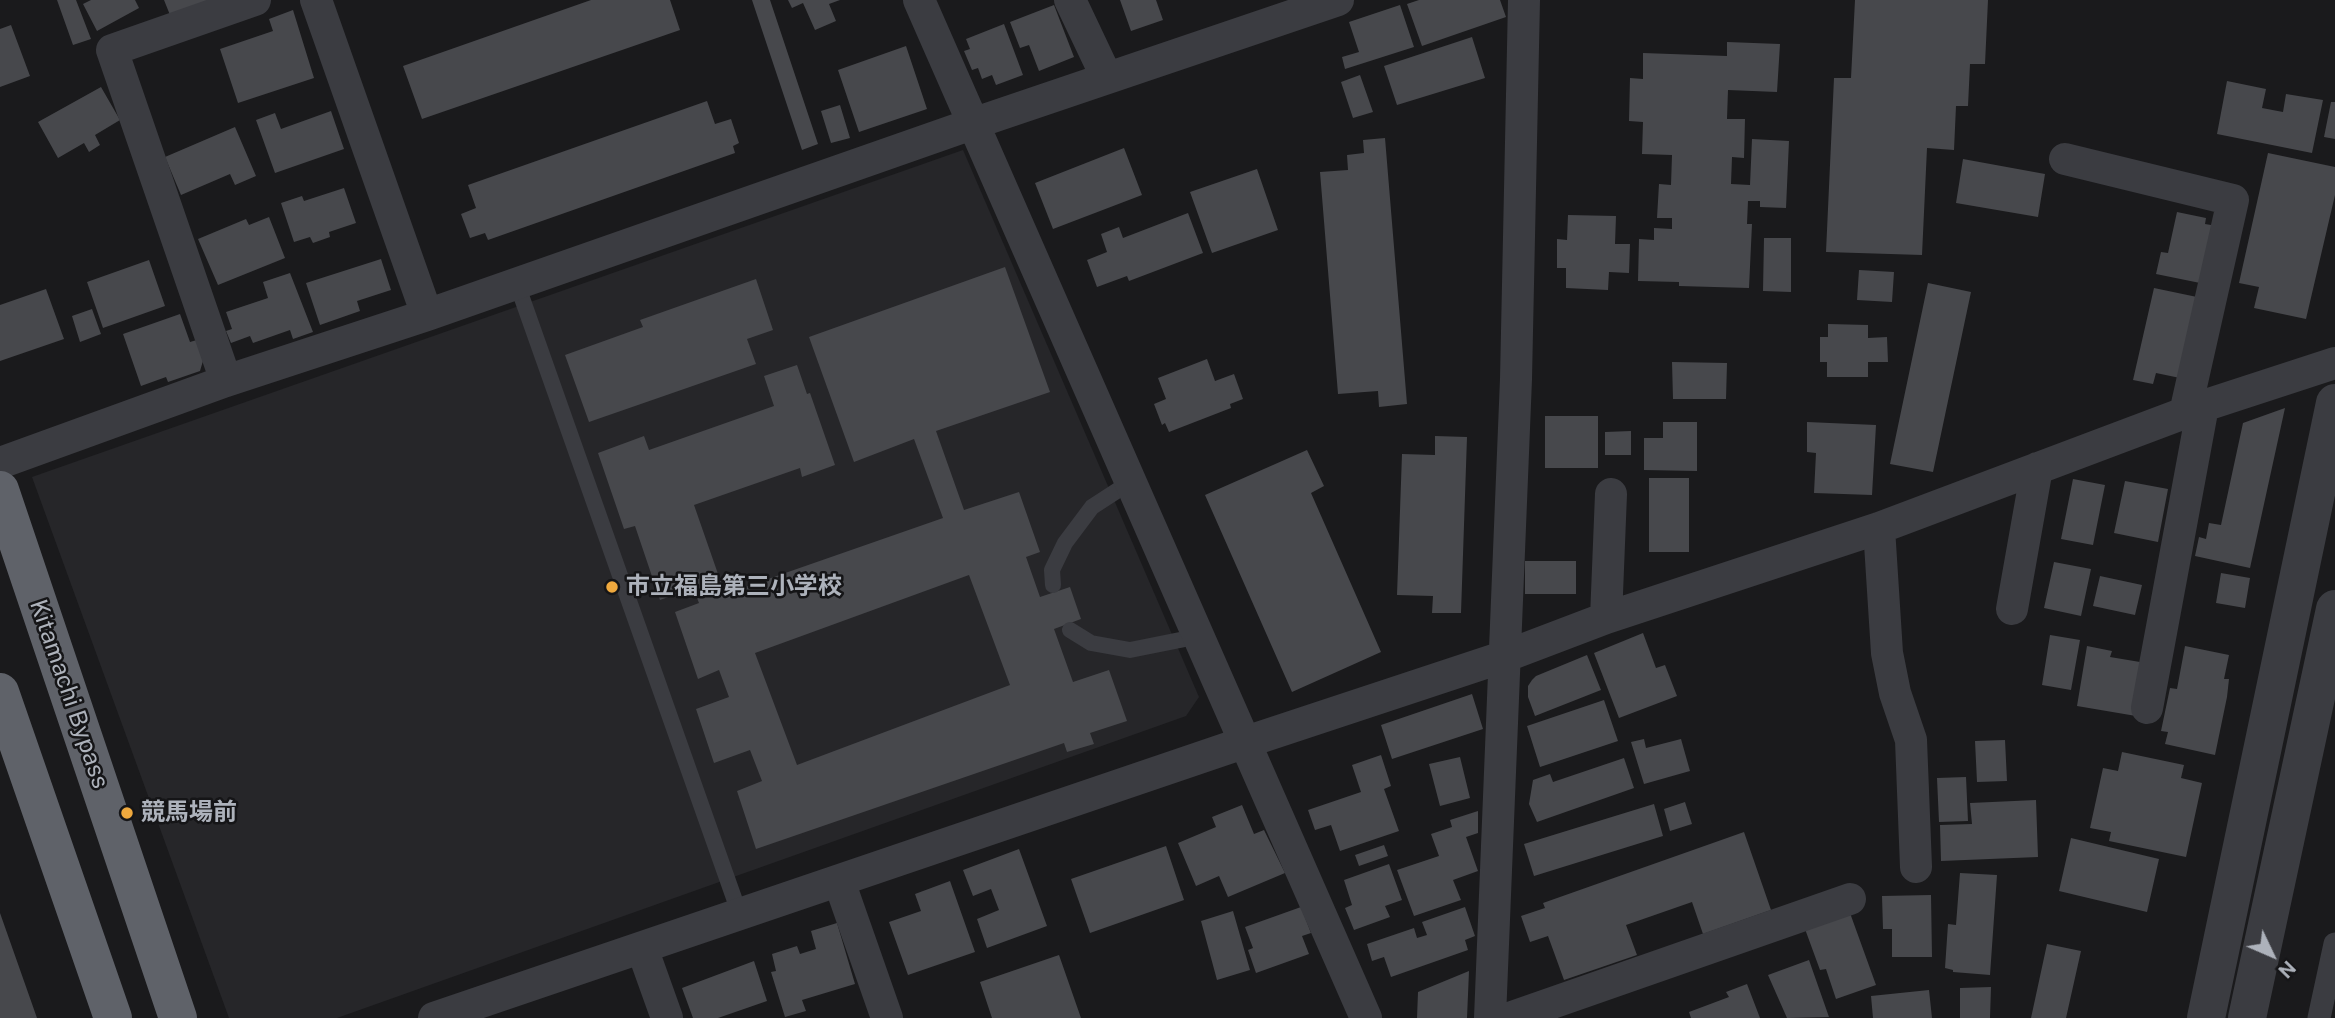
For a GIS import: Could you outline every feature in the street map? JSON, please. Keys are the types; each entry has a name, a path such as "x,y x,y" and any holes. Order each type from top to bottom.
{"highway":[{"name":"Kitamachi Bypass","path":"0,490 178,1018"},
{"path":"0,692 113,1018"}],"street":[{"path":"226,381 112,50 255,0"},
{"path":"316,0 427,315"},
{"path":"919,0 1366,1018"},
{"path":"1070,0 1107,78"},
{"path":"0,463 226,381 427,315 975,123 1338,0"},
{"path":"1490,1018 1516,379 1524,0"},
{"path":"2065,159 2233,200 2194,409 2147,708"},
{"path":"434,1018 466,1013 642,948 1246,741 1506,656 1606,618 1879,528 2194,409 2335,363"},
{"path":"2206,1018 2335,402"},
{"path":"2012,609 2037,468"},
{"path":"1606,618 1611,494"},
{"path":"1879,528 1887,653 1895,693 1911,740 1916,867"},
{"path":"2247,1018 2335,610"},
{"path":"839,881 887,1018"},
{"path":"1509,1018 1850,898"},
{"path":"2319,1018 2335,944"},
{"path":"642,948 667,1018"}],"lane":[{"path":"517,284 740,915"},
{"path":"1053,585 1052,570 1061,552 1092,507 1132,481"},
{"path":"1070,630 1091,643 1130,650 1200,636"}],"shaded area":[{"name":"市立福島第三小学校","path":"963,150 1199,697 1186,716 337,1018 229,1018 32,477"}],"building":[{"path":"57,0 76,0 91,39 73,45"},
{"path":"91,0 135,0 139,8 97,31 83,4"},
{"path":"164,0 210,0 170,15"},
{"path":"591,0 670,0 680,30 422,119 403,66"},
{"path":"752,0 770,0 818,144 802,150"},
{"path":"788,0 840,0 829,4 836,21 815,30 803,3 792,8"},
{"path":"1120,0 1156,0 1163,20 1131,31"},
{"path":"1419,0 1500,0 1506,17 1422,46 1407,4"},
{"path":"1855,0 1988,0 1985,64 1970,64 1968,106 1956,106 1954,150 1927,148 1922,255 1826,252 1834,78 1851,78"},
{"path":"1054,5 1074,57 1039,71 1029,45 1020,48 1010,22"},
{"path":"1400,5 1414,47 1345,69 1342,57 1359,52 1349,22"},
{"path":"293,10 314,78 238,103 220,49 273,31 269,19"},
{"path":"1004,24 1023,75 996,85 992,75 982,79 978,68 972,70 964,51 970,49 966,39"},
{"path":"11,25 30,76 0,87 0,29"},
{"path":"1472,37 1485,78 1397,105 1384,66"},
{"path":"1727,42 1780,44 1777,92 1728,90 1727,119 1745,119 1744,158 1732,157 1731,184 1750,185 1752,139 1789,141 1786,208 1760,207 1760,201 1748,201 1747,224 1752,224 1749,288 1679,286 1679,282 1638,281 1639,239 1654,240 1654,228 1672,229 1672,218 1657,218 1659,184 1671,185 1672,155 1642,154 1643,122 1629,121 1630,78 1643,79 1643,53 1727,56"},
{"path":"906,46 927,109 859,132 838,70"},
{"path":"1360,75 1373,112 1353,118 1341,82"},
{"path":"2227,81 2266,89 2262,108 2283,112 2286,94 2323,100 2312,153 2217,134"},
{"path":"101,87 120,120 95,135 100,145 89,152 84,143 58,158 38,122"},
{"path":"707,101 715,124 731,119 739,143 733,146 735,153 488,240 485,233 470,238 461,214 476,208 468,185"},
{"path":"2331,102 2335,102 2335,139 2324,137"},
{"path":"840,105 850,138 831,143 821,111"},
{"path":"331,111 344,149 275,173 256,120 275,113 281,129"},
{"path":"235,127 256,176 235,185 230,174 181,195 165,157"},
{"path":"1385,138 1407,404 1379,407 1378,391 1338,394 1320,172 1348,170 1347,155 1364,153 1363,140"},
{"path":"1124,148 1142,195 1053,229 1035,183"},
{"path":"2268,153 2335,167 2335,195 2306,319 2254,308 2259,287 2239,283"},
{"path":"1963,159 2045,174 2038,217 1956,203"},
{"path":"1257,169 1278,230 1212,253 1190,192"},
{"path":"344,188 356,223 329,232 330,237 313,243 310,237 294,242 281,203 302,196 304,201"},
{"path":"2177,212 2206,218 2205,224 2217,226 2205,284 2156,274 2161,252 2168,253"},
{"path":"1188,213 1203,253 1129,281 1127,276 1097,287 1087,260 1107,252 1101,234 1119,227 1123,238"},
{"path":"1568,215 1616,216 1615,244 1630,244 1629,273 1609,272 1608,290 1566,288 1566,268 1557,268 1557,239 1567,240"},
{"path":"269,217 285,258 218,285 198,239 246,219 249,225"},
{"path":"1764,238 1791,238 1791,292 1763,291"},
{"path":"381,259 391,290 357,301 360,311 320,325 306,283"},
{"path":"149,260 165,306 103,328 87,282"},
{"path":"1005,267 1050,392 936,431 964,510 1019,492 1040,552 1026,557 1040,597 1070,587 1081,619 1054,629 1073,682 1109,670 1127,721 1090,733 1094,744 1067,752 1064,743 756,849 737,791 762,781 750,750 714,763 696,709 729,697 719,670 698,679 675,612 699,603 693,588 660,600 635,526 624,529 598,453 644,436 649,450 774,406 764,376 797,365 807,394 810,393 835,465 802,477 800,468 694,505 725,594 943,518 914,439 854,462 809,337","holes":["969,575 1010,685 797,765 755,653"]},
{"path":"1859,270 1894,272 1892,302 1857,300"},
{"path":"290,273 313,332 293,339 290,330 253,343 250,336 231,343 226,331 232,329 226,312 268,298 263,282"},
{"path":"756,279 773,330 747,339 756,364 589,422 565,355 643,327 640,320"},
{"path":"1928,283 1971,292 1933,472 1890,464"},
{"path":"2154,288 2197,297 2180,378 2156,373 2153,384 2133,380"},
{"path":"46,289 64,339 0,361 0,305"},
{"path":"92,309 101,334 80,342 72,316"},
{"path":"180,314 190,342 200,339 205,354 200,371 168,382 166,377 141,386 123,334"},
{"path":"1828,324 1868,325 1868,338 1887,337 1888,362 1868,362 1868,377 1827,377 1827,362 1820,362 1820,337 1828,337"},
{"path":"1207,359 1215,381 1234,374 1243,399 1230,404 1231,408 1169,432 1165,423 1162,425 1154,404 1166,399 1158,378"},
{"path":"1672,362 1727,363 1726,399 1673,399"},
{"path":"2285,408 2250,568 2195,556 2199,537 2206,539 2209,523 2221,525 2243,423"},
{"path":"1545,416 1598,416 1598,468 1545,468"},
{"path":"1663,422 1697,422 1697,471 1644,470 1644,438 1663,438"},
{"path":"1807,422 1876,425 1872,495 1814,493 1816,453 1807,452"},
{"path":"1631,431 1631,455 1605,455 1605,432"},
{"path":"1435,436 1467,437 1461,613 1432,613 1433,596 1397,595 1402,454 1435,455"},
{"path":"1307,450 1324,486 1311,493 1381,652 1292,692 1205,495"},
{"path":"1649,478 1689,478 1689,552 1649,552"},
{"path":"2073,479 2105,485 2093,545 2061,539"},
{"path":"2125,481 2168,489 2158,542 2114,533"},
{"path":"1525,561 1576,561 1576,594 1525,594"},
{"path":"2054,562 2091,569 2081,616 2044,608"},
{"path":"2221,573 2250,578 2245,608 2216,603"},
{"path":"2100,576 2142,585 2135,615 2093,606"},
{"path":"1643,633 1656,668 1665,665 1677,696 1619,718 1594,653"},
{"path":"2050,635 2080,640 2071,690 2042,685"},
{"path":"2087,646 2112,651 2110,657 2146,663 2136,716 2077,706"},
{"path":"2185,646 2229,655 2224,679 2229,679 2227,697 2215,755 2165,744 2168,732 2161,731 2170,688 2177,689"},
{"path":"1587,655 1601,690 1535,716 1528,697 1528,686 1532,680"},
{"path":"1472,694 1483,729 1392,759 1381,725"},
{"path":"1604,700 1618,741 1540,767 1527,726"},
{"path":"1644,739 1646,748 1681,739 1690,771 1644,784 1631,742"},
{"path":"2005,740 2007,781 1977,782 1975,741"},
{"path":"2122,752 2184,765 2181,778 2202,783 2186,857 2109,841 2111,832 2090,828 2103,768 2118,771"},
{"path":"1381,755 1391,786 1384,789 1399,831 1340,851 1331,825 1315,830 1308,810 1361,792 1352,765"},
{"path":"1460,757 1470,798 1440,806 1429,764"},
{"path":"1624,758 1634,788 1537,822 1529,804 1533,780 1550,774 1553,782"},
{"path":"1966,777 1968,821 1939,822 1937,778"},
{"path":"2036,800 2038,857 1941,861 1940,825 1972,824 1970,803"},
{"path":"1685,802 1692,824 1670,831 1664,809"},
{"path":"1654,804 1663,836 1534,876 1524,844"},
{"path":"1242,805 1254,834 1264,830 1285,873 1228,897 1219,876 1196,886 1178,843 1216,827 1212,817"},
{"path":"1478,811 1478,833 1466,837 1478,871 1453,880 1461,900 1414,916 1397,870 1439,856 1431,834 1452,827 1450,820"},
{"path":"1744,832 1771,910 1703,934 1692,902 1626,925 1637,955 1564,980 1548,936 1530,942 1521,916 1545,908 1543,903"},
{"path":"2071,838 2159,859 2147,912 2059,891"},
{"path":"1384,845 1388,856 1359,866 1355,855"},
{"path":"1166,846 1184,900 1090,933 1071,879"},
{"path":"1019,849 1047,926 987,948 977,919 999,910 991,889 973,896 963,870"},
{"path":"1389,864 1402,900 1385,906 1390,917 1354,930 1345,908 1352,905 1344,880"},
{"path":"1960,873 1997,875 1990,975 1953,972 1945,968 1948,924 1956,925"},
{"path":"950,881 975,952 908,975 889,922 921,911 915,894"},
{"path":"1931,895 1932,957 1892,957 1892,929 1883,929 1882,896"},
{"path":"1301,907 1311,933 1302,936 1309,954 1256,973 1248,950 1253,948 1245,927"},
{"path":"1465,907 1475,936 1465,940 1468,950 1391,977 1384,957 1372,961 1367,944 1414,928 1417,938 1427,935 1422,922"},
{"path":"1233,911 1250,970 1217,980 1201,921"},
{"path":"0,913 37,1018 0,1018"},
{"path":"1850,913 1876,985 1836,999 1826,969 1820,970 1805,929"},
{"path":"837,923 855,984 802,1000 806,1011 785,1017 771,972 776,971 772,954 797,946 800,954 816,949 811,931"},
{"path":"2047,944 2081,951 2066,1018 2031,1018"},
{"path":"1059,955 1081,1018 992,1018 980,982"},
{"path":"1809,960 1829,1017 1787,1018 1768,975"},
{"path":"754,961 767,1001 718,1018 693,1018 682,988"},
{"path":"1469,971 1467,1018 1417,1018 1418,992"},
{"path":"1747,984 1760,1018 1691,1018 1689,1012 1729,997 1726,992"},
{"path":"1991,987 1990,1018 1960,1018 1960,988"},
{"path":"1929,990 1932,1018 1873,1018 1871,996"}],"place":[{"name":"市立福島第三小学校","path":"612,587"},
{"name":"競馬場前","path":"127,813"}]}
